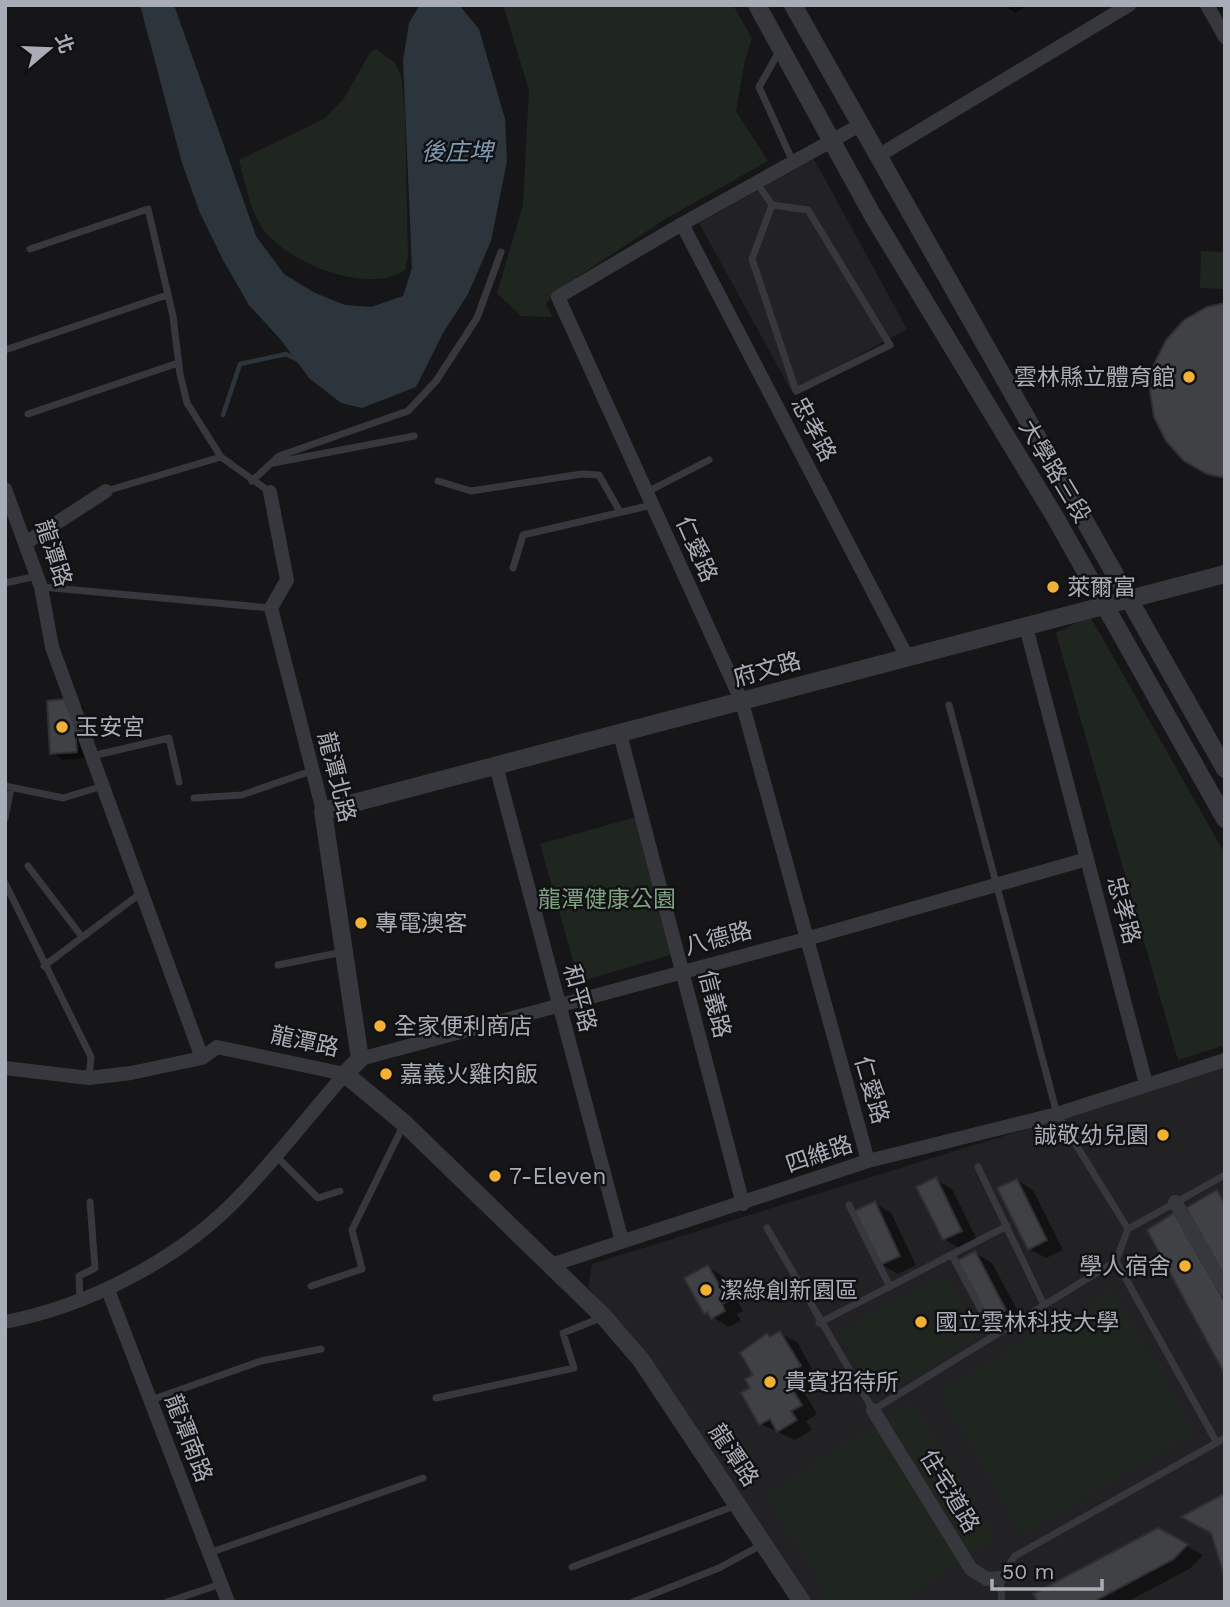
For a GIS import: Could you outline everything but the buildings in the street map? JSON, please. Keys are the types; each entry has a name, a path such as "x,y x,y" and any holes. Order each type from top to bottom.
{"street":[{"name":"大學路三段","path":"757,5 831,141 1105,605 1225,819"},
{"name":"大學路三段","path":"793,5 1225,769"},
{"path":"878,156 1129,5"},
{"path":"1207,5 1225,37"},
{"name":"仁愛路","path":"860,125 558,297 742,702 868,1161"},
{"name":"忠孝路","path":"682,224 906,655"},
{"name":"龍潭路","path":"5,489 40,581 52,647 202,1058 217,1047 345,1074 404,1123 604,1317 642,1360 802,1602"},
{"path":"27,542 106,491"},
{"path":"270,492 287,580 271,608"},
{"name":"府文路","path":"323,811 742,702 906,655 1026,627 1225,574"},
{"name":"龍潭北路","path":"271,608 323,811 360,1059"},
{"name":"忠孝路","path":"1026,627 1146,1083"},
{"name":"信義路","path":"620,734 743,1204"},
{"name":"和平路","path":"496,766 622,1241"},
{"name":"八德路","path":"360,1059 806,939 1087,859"},
{"path":"5,1068 89,1078 131,1073 202,1058"},
{"path":"5,1322 80,1301 108,1290 170,1253 232,1204 360,1059"},
{"name":"四維路","path":"551,1265 868,1161 1057,1114 1146,1083 1225,1060"},
{"path":"1175,1202 1225,1289"},
{"name":"龍潭南路","path":"108,1290 228,1602"},
{"name":"住宅道路","path":"873,1410 971,1569 987,1578 1000,1578"}],"lane":[{"path":"780,50 759,86 793,162"},
{"path":"757,182 772,205 808,210 890,345 796,391 752,259 772,205"},
{"path":"30,249 148,209 173,316 178,363 187,403 221,457 270,492"},
{"path":"252,481 279,456 408,411 436,381 477,318 501,252"},
{"path":"5,350 167,295"},
{"path":"28,414 178,363"},
{"path":"271,463 414,436"},
{"path":"106,491 221,457"},
{"path":"513,568 523,535 620,512 650,499 709,460"},
{"path":"438,481 471,491 582,474 599,475 620,512"},
{"path":"5,583 40,581 271,608"},
{"path":"949,705 1057,1114 1128,1229"},
{"path":"92,756 169,738 179,782"},
{"path":"194,798 242,795 311,771"},
{"path":"5,818 8,787 63,798 103,786"},
{"path":"28,866 82,937"},
{"path":"5,883 91,1057 89,1078"},
{"path":"44,966 141,893"},
{"path":"278,965 344,952"},
{"path":"311,1286 362,1269 352,1230 404,1123"},
{"path":"275,1155 318,1198 340,1191"},
{"path":"978,1167 1044,1305"},
{"path":"766,1228 873,1410 1116,1261 1128,1229 1225,1175"},
{"path":"80,1301 79,1276 94,1268 90,1202"},
{"path":"849,1205 890,1287"},
{"path":"820,1323 1007,1226"},
{"path":"952,1255 995,1335"},
{"path":"1002,1602 1000,1578 1015,1556 1221,1440 1116,1261"},
{"path":"436,1398 574,1368 563,1333 604,1317"},
{"path":"151,1400 261,1361 321,1349"},
{"path":"209,1553 423,1478"},
{"path":"572,1567 737,1504"},
{"path":"633,1602 719,1569 763,1544"},
{"path":"167,1602 221,1584"}],"shaded area":[{"path":"814,159 907,329 792,392 699,223"},
{"name":"國立雲林科技大學","path":"1225,1067 1225,1602 812,1602 647,1357 588,1287 592,1264"}],"green space":[{"path":"503,5 733,5 752,38 745,60 736,111 768,161 667,218 556,291 546,304 552,317 521,316 497,293 523,205 529,90"},
{"path":"376,49 394,62 401,75 405,113 408,257 405,270 389,277 370,279 349,277 307,263 272,239 253,210 239,160 324,119 343,100 371,51"},
{"path":"1201,251 1225,252 1225,289 1200,288"},
{"path":"1090,616 1225,854 1225,1045 1178,1060 1056,633"},
{"name":"龍潭健康公園","path":"636,817 673,954 579,982 540,844"},
{"path":"946,1276 982,1335 875,1398 838,1333"},
{"path":"1113,1290 1194,1431 1023,1535 940,1391"},
{"path":"912,1402 996,1538 900,1602 833,1602 766,1495"}],"water":[{"name":"後庄埤","path":"140,5 174,5 256,236 284,274 315,293 345,305 371,307 403,296 412,268 403,60 409,23 419,6 459,5 479,29 505,119 507,161 491,241 468,294 443,333 416,387 362,408 341,403 309,378 281,340 249,305 200,213 182,163"}],"waterway":[{"path":"223,415 240,364 286,354 298,360"}],"place":[{"name":"雲林縣立體育館","path":"1189,377"},
{"name":"萊爾富","path":"1053,587"},
{"name":"玉安宮","path":"62,727"},
{"name":"專電澳客","path":"361,923"},
{"name":"全家便利商店","path":"380,1026"},
{"name":"嘉義火雞肉飯","path":"386,1074"},
{"name":"誠敬幼兒園","path":"1163,1135"},
{"name":"7-Eleven","path":"495,1176"},
{"name":"學人宿舍","path":"1185,1266"},
{"name":"潔綠創新園區","path":"706,1290"},
{"name":"國立雲林科技大學","path":"921,1322"},
{"name":"貴賓招待所","path":"770,1382"}]}
